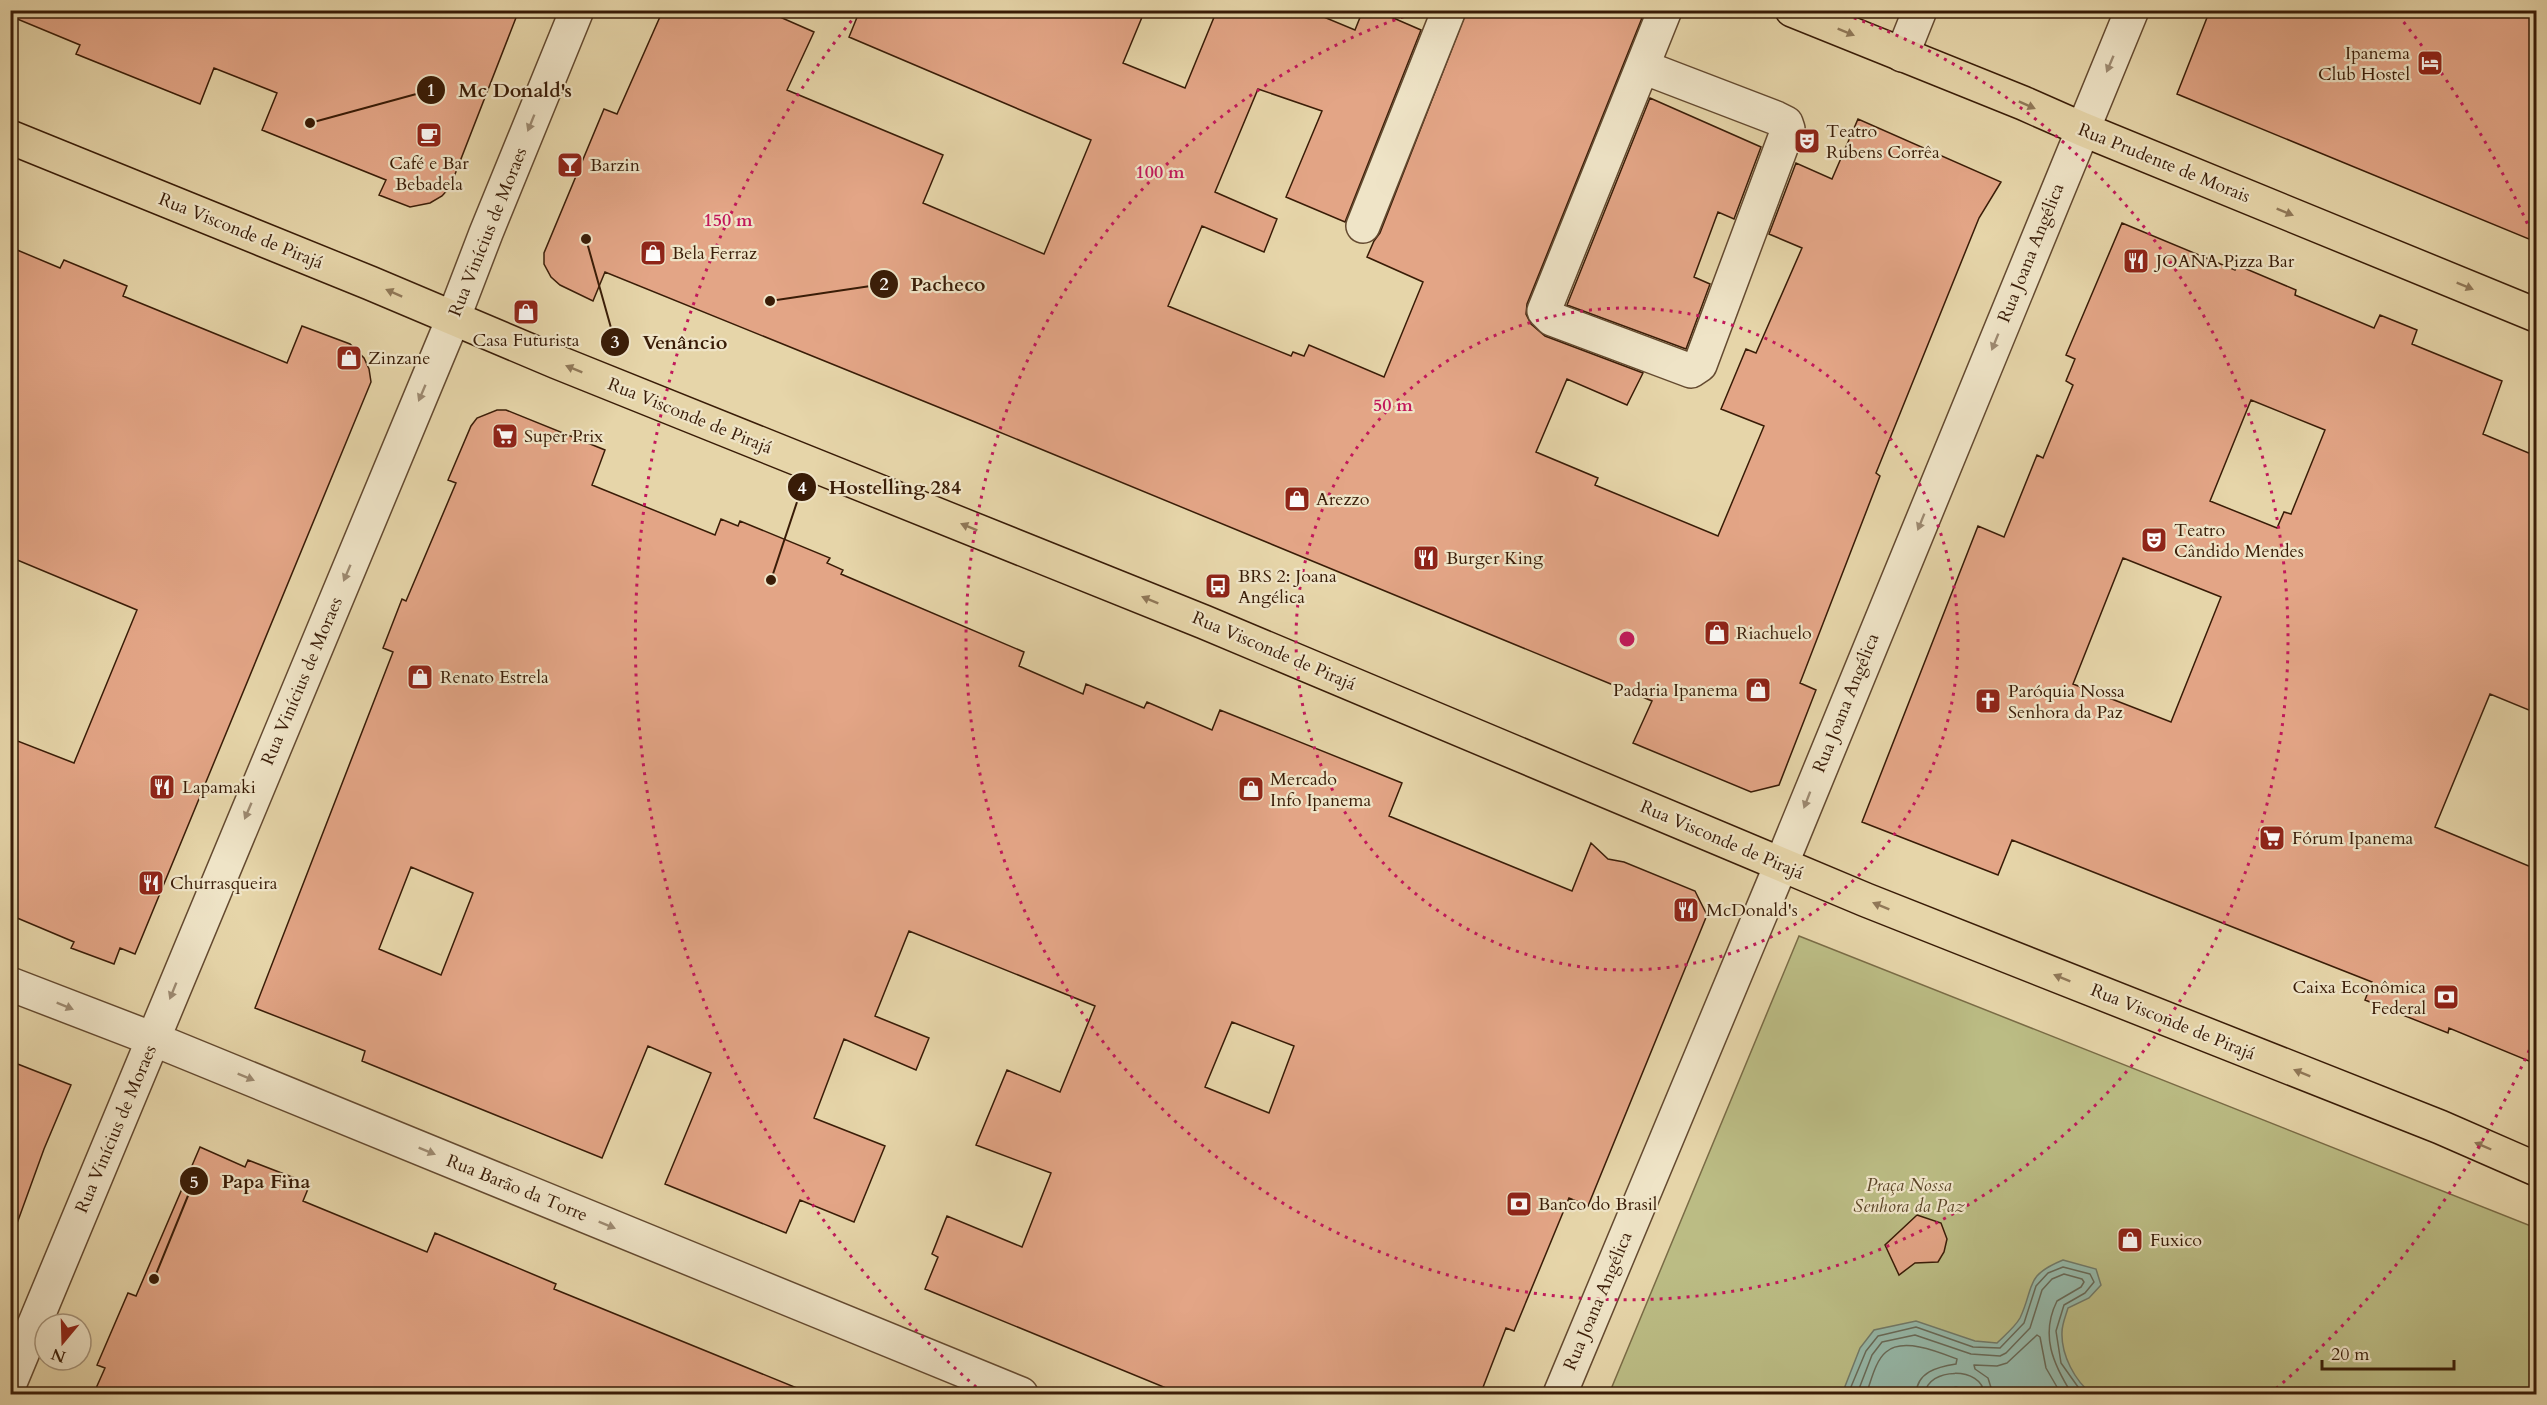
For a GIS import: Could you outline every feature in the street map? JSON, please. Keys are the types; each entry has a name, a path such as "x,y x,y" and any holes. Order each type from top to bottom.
{"main road":[{"name":"Rua Prudente de Morais","path":"1798,12 2536,315"},
{"name":"Rua Visconde de Pirajá","path":"10,137 370,283 453,320 1204,621 1782,865 2428,1123 2536,1169"}],"street":[{"name":"Rua Vinícius de Moraes","path":"10,1383 453,320 577,10"},
{"path":"1363,225 1449,10"},
{"path":"1643,67 1776,118 1786,123 1788,129 1700,365 1691,371 1552,319 1544,311 1665,10"},
{"path":"1902,55 1920,10"},
{"name":"Rua Joana Angélica","path":"1560,1395 1782,865 2132,10"},
{"name":"Rua Barão da Torre","path":"10,984 153,1039 1021,1395"}],"green space":[{"name":"Praça Nossa Senhora da Paz","path":"1799,936 2536,1228 2536,1394 1609,1394"}],"water":[{"path":"2063,1260 2096,1269 2101,1285 2089,1298 2068,1308 2062,1329 2062,1341 2070,1367 2092,1394 1978,1394 1956,1387 1929,1394 1842,1394 1860,1348 1874,1330 1916,1321 1975,1341 1997,1343 2020,1318 2036,1277 2042,1271"}],"building":[{"path":"10,10 519,10 450,187 442,196 430,203 410,207 379,195 386,180 262,130 277,93 214,68 200,104 76,54 80,45 10,16"},
{"path":"663,10 764,10 814,32 787,90 943,155 923,203 1044,254 1091,140 849,37 860,10 1145,10 1123,63 1185,88 1217,10 1307,10 1355,30 1363,10 1375,10 1421,30 1345,222 1286,197 1322,111 1258,89 1215,192 1277,219 1264,252 1202,226 1168,306 1291,356 1293,352 1304,356 1309,345 1384,377 1423,282 1367,257 1380,233 1467,10 1624,10 1642,18 1527,304 1526,314 1531,324 1545,336 1643,373 1627,405 1567,379 1536,452 1598,478 1595,485 1718,536 1764,426 1721,409 1746,349 1756,353 1802,248 1769,234 1796,163 1832,179 1858,119 2001,182 1979,218 1876,473 1880,476 1800,683 1816,690 1779,785 1751,792 1633,743 1652,701 975,422 605,272 593,301 560,285 551,277 544,264 544,253 604,109 617,114"},
{"path":"2210,10 2536,10 2536,242 2177,94"},
{"path":"1650,98 1761,147 1734,219 1718,212 1694,277 1710,284 1686,349 1567,305"},
{"path":"2122,223 2235,270 2237,265 2296,290 2295,295 2374,328 2380,315 2417,330 2412,344 2502,381 2483,434 2536,456 2536,713 2490,694 2435,827 2536,869 2536,1064 2449,1028 2448,1033 2365,1000 2372,982 2012,840 1998,875 1862,822 1978,526 2004,537 2037,455 2043,458 2073,385 2066,381 2075,359 2066,355","holes":["2251,400 2325,430 2291,514 2284,512 2277,528 2210,501","2123,558 2221,597 2171,722 2073,684"]},
{"path":"10,247 60,268 64,260 127,286 123,296 287,363 302,326 350,344 364,358 371,382 135,954 120,948 114,964 71,948 74,942 10,915 10,738 74,763 137,610 10,557"},
{"path":"497,410 506,410 605,450 592,485 715,535 721,519 738,526 740,521 830,558 827,563 843,570 841,574 1024,652 1019,666 1083,694 1086,684 1144,708 1147,702 1212,730 1220,710 1402,783 1389,816 1572,891 1591,843 1608,859 1624,862 1695,891 1707,915 1588,1206 1569,1198 1514,1331 1506,1328 1480,1395 1183,1395 925,1289 938,1257 932,1254 947,1216 1022,1247 1051,1173 976,1145 1007,1070 1060,1092 1095,1006 909,931 875,1016 929,1038 916,1070 844,1039 814,1118 885,1146 854,1222 800,1200 786,1233 665,1184 711,1073 648,1046 602,1158 362,1061 365,1051 255,1008 393,652 383,648 402,599 406,601 456,483 448,480 471,426 477,418","holes":["411,867 473,893 441,975 379,949","1232,1022 1294,1046 1269,1113 1205,1087"]},
{"path":"10,1061 71,1085 44,1149 15,1229 10,1228"},
{"path":"200,1147 245,1167 248,1160 310,1184 303,1201 427,1252 435,1233 556,1284 554,1289 814,1395 93,1395 105,1368 97,1365 128,1293 136,1296"},
{"path":"1917,1215 1941,1223 1947,1239 1944,1252 1938,1262 1915,1263 1899,1275 1885,1245"}],"place":[{"name":"Ipanema Club Hostel","path":"2430,63"},
{"name":"Mc Donald's","path":"310,123"},
{"name":"Café e Bar Bebadela","path":"429,135"},
{"name":"Teatro Rubens Corrêa","path":"1807,141"},
{"name":"Barzin","path":"570,165"},
{"name":"Venâncio","path":"586,239"},
{"name":"Bela Ferraz","path":"653,253"},
{"name":"JOANA Pizza Bar","path":"2136,261"},
{"name":"Pacheco","path":"770,301"},
{"name":"Casa Futurista","path":"526,312"},
{"name":"Zinzane","path":"349,358"},
{"name":"Super Prix","path":"505,436"},
{"name":"Arezzo","path":"1297,499"},
{"name":"Teatro Cândido Mendes","path":"2154,540"},
{"name":"Burger King","path":"1426,558"},
{"name":"Hostelling 284","path":"771,580"},
{"name":"BRS 2: Joana Angélica","path":"1218,586"},
{"name":"Riachuelo","path":"1717,633"},
{"name":"Renato Estrela","path":"420,677"},
{"name":"Padaria Ipanema","path":"1758,690"},
{"name":"Paróquia Nossa Senhora da Paz","path":"1988,701"},
{"name":"Lapamaki","path":"162,787"},
{"name":"Mercado Info Ipanema","path":"1251,789"},
{"name":"Fórum Ipanema","path":"2272,838"},
{"name":"Churrasqueira","path":"151,883"},
{"name":"McDonald's","path":"1686,910"},
{"name":"Caixa Econômica Federal","path":"2446,997"},
{"name":"Banco do Brasil","path":"1519,1204"},
{"name":"Fuxico","path":"2130,1240"},
{"name":"Papa Fina","path":"154,1279"}]}
